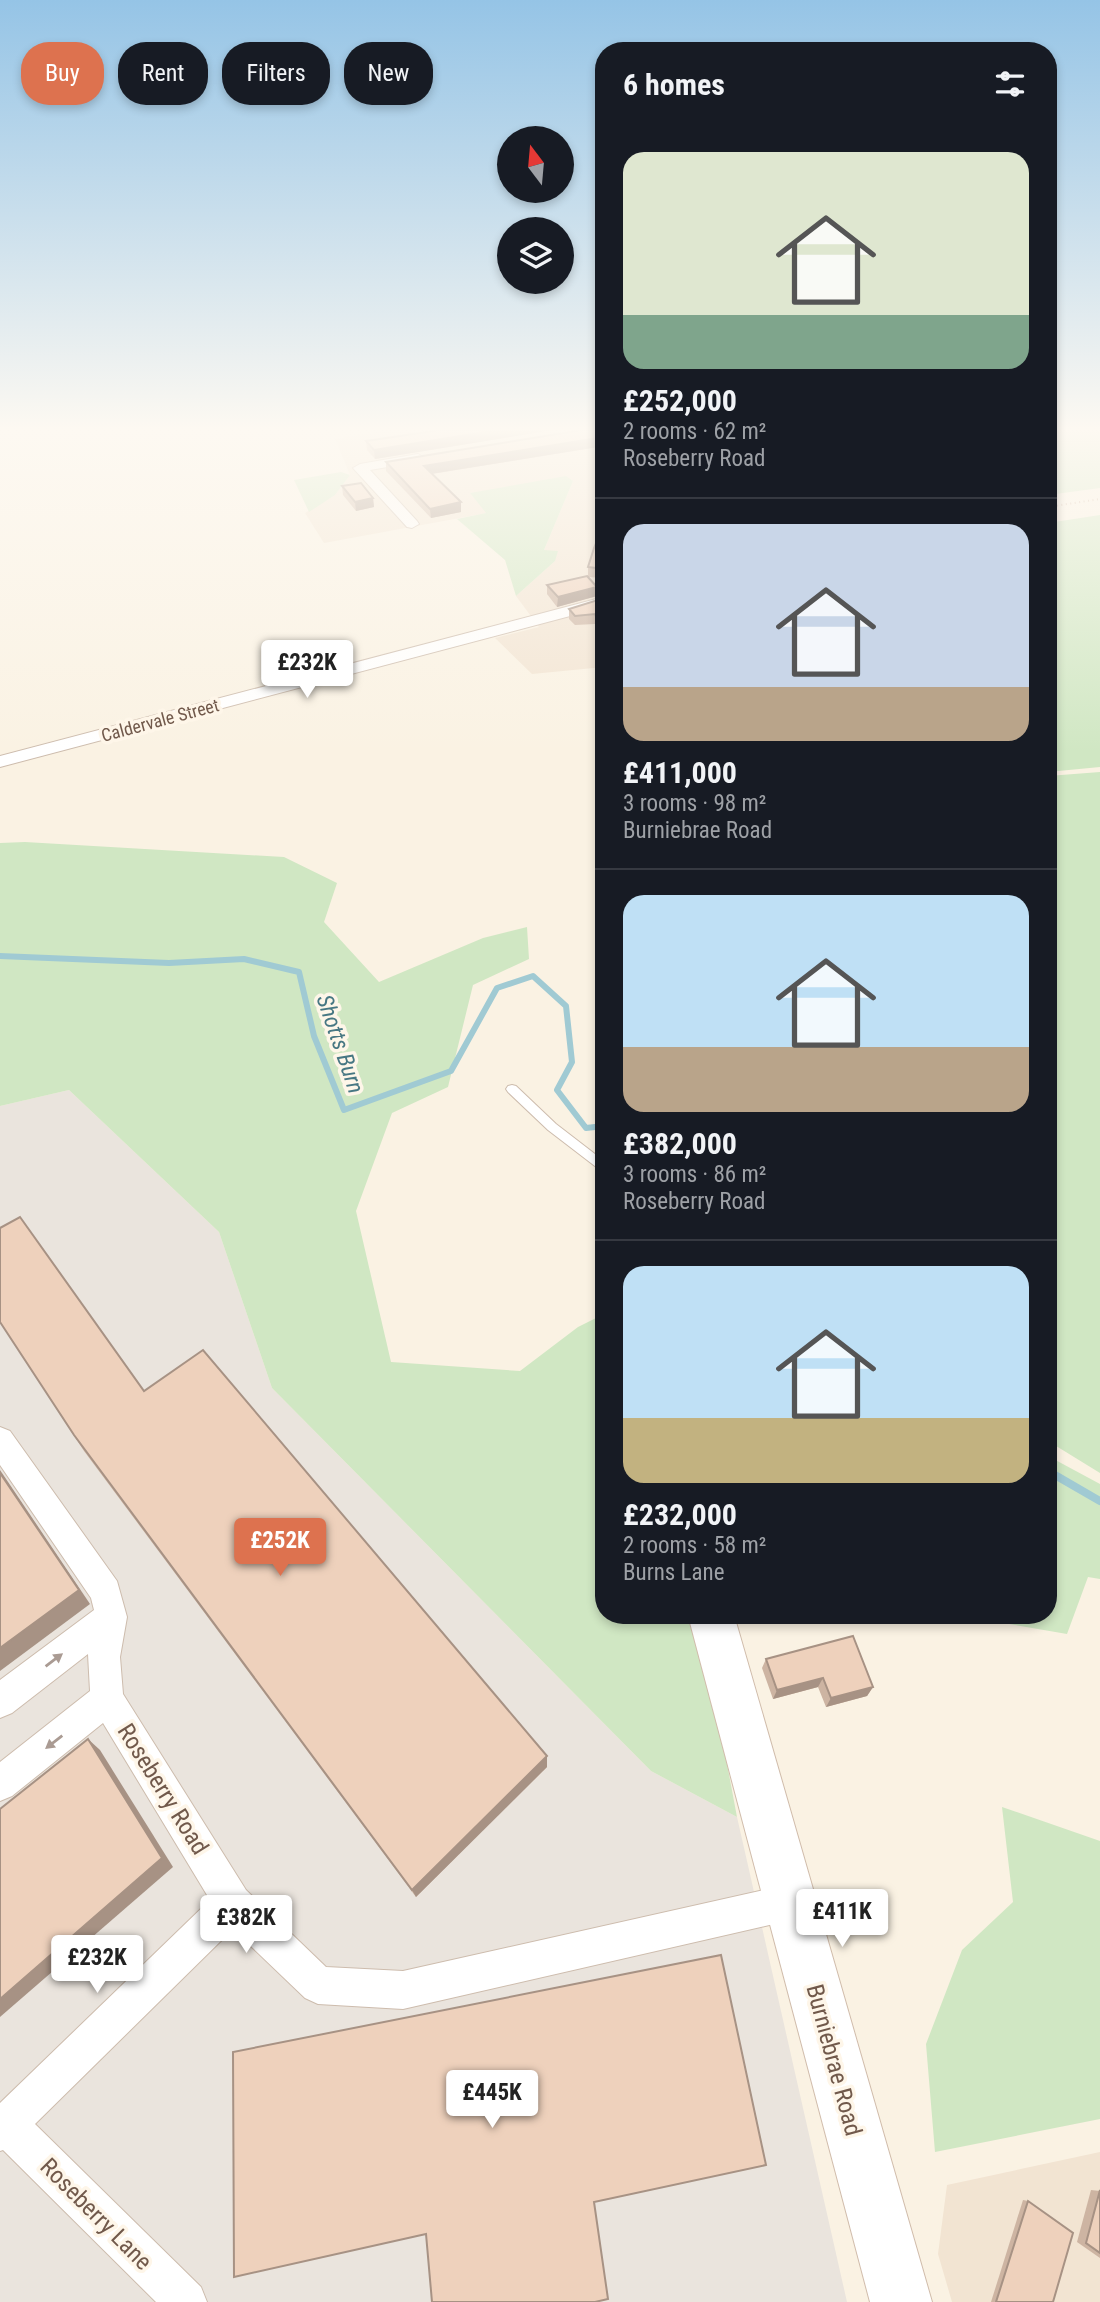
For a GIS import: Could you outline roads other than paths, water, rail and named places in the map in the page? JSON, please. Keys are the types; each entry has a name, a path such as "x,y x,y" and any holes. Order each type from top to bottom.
{"street":[{"name":"Caldervale Street","path":"0,762 595,604"},
{"name":"Roseberry Road","path":"0,1440 106,1592 111,1617 104,1657 107,1699 233,1903 318,1985 402,1990 791,1902"},
{"path":"0,1701 111,1617"},
{"name":"Burniebrae Road","path":"714,1624 901,2302"},
{"path":"0,1784 107,1699"},
{"path":"4,2128 233,1903"},
{"name":"Roseberry Lane","path":"4,2128 186,2302"}],"lane":[{"path":"512,1089 552,1127 595,1161"}],"waterway":[{"name":"Shotts Burn","path":"0,956 169,963 244,959 299,972 314,1036 344,1110 451,1071 497,988 533,976 566,1006 572,1062 557,1090 586,1128 595,1127"},
{"name":"Shotts Burn","path":"1057,1476 1100,1501"}]}
